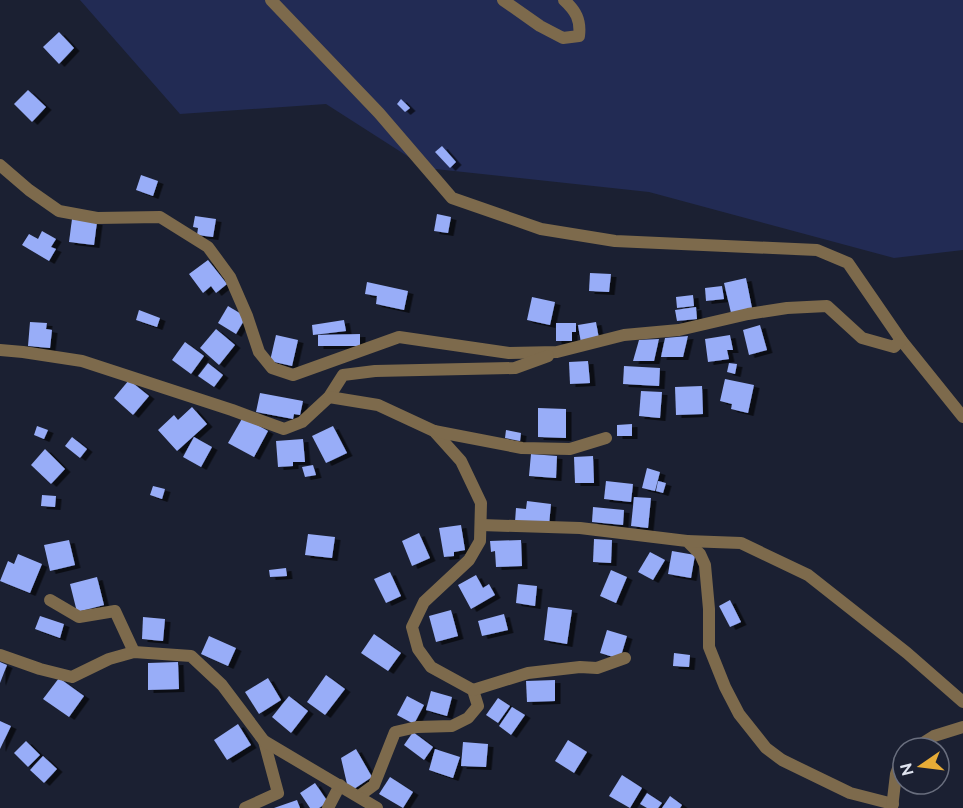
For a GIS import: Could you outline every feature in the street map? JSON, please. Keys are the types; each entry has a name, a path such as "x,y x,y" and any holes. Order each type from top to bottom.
{"street":[{"path":"271,0 379,113 452,198 541,229 615,241 817,250 848,263 901,340 963,417"},
{"path":"503,0 540,26 563,38 579,36 580,23 572,7 564,0"},
{"path":"0,165 29,190 59,211 97,218 160,217 208,247 230,277 248,316 259,352 273,369 293,375 399,337 509,353 557,352"},
{"path":"0,350 82,361 284,429 302,422 329,397 343,375 375,371 515,368 557,352 624,335 679,330 747,314 787,308 827,306 862,338 894,347 901,340"},
{"path":"329,397 378,405 434,431 522,448 570,449 606,438"},
{"path":"434,431 460,461 466,472 481,503 481,525 480,541 469,560 424,602 412,627 418,649 431,668 473,690 528,673 597,668 625,658"},
{"path":"481,525 580,528 687,541 741,543 808,575 907,653 963,702"},
{"path":"687,541 700,554 705,565 709,609 709,647 739,714 766,748 782,760 850,793 893,806"},
{"path":"50,600 79,617 115,611 134,652"},
{"path":"0,655 72,677 109,659 134,652 191,656 222,685 264,741 278,793 245,808"},
{"path":"359,796 374,785 395,732 417,727 453,726 468,718 477,706 473,690"},
{"path":"934,736 963,727"},
{"path":"264,741 377,808"},
{"path":"328,808 340,785"}],"shaded area":[{"path":"80,0 963,0 963,250 894,258 649,192 426,168 326,104 180,114"}],"building":[{"path":"59,32 74,48 59,64 43,47"},
{"path":"28,90 46,107 32,122 14,104"},
{"path":"401,99 410,108 405,112 397,104"},
{"path":"442,146 456,162 450,168 435,152"},
{"path":"141,175 158,181 153,196 136,190"},
{"path":"437,214 451,217 448,233 434,231"},
{"path":"195,216 216,219 213,237 197,235 198,228 193,227"},
{"path":"72,219 97,222 94,245 69,242"},
{"path":"42,231 56,239 51,247 56,249 49,261 22,245 29,234 38,239"},
{"path":"208,260 227,284 216,293 211,286 203,293 189,274"},
{"path":"590,273 611,274 609,292 589,291"},
{"path":"746,278 752,308 731,313 724,283"},
{"path":"367,282 408,291 404,310 376,304 377,296 365,294"},
{"path":"722,286 724,299 706,301 705,288"},
{"path":"693,295 694,306 677,308 676,297"},
{"path":"532,297 555,302 550,325 527,320"},
{"path":"228,306 246,317 236,334 218,323"},
{"path":"696,307 697,319 677,321 675,310"},
{"path":"139,310 160,318 157,327 136,320"},
{"path":"344,320 346,331 313,335 312,325"},
{"path":"30,322 47,323 46,329 52,330 50,348 28,346"},
{"path":"596,322 599,339 581,343 578,325"},
{"path":"556,323 576,323 576,332 572,332 572,341 556,341"},
{"path":"760,325 767,350 749,355 743,330"},
{"path":"216,329 235,345 219,365 200,348"},
{"path":"360,334 360,346 318,346 318,335"},
{"path":"276,335 298,340 292,366 270,361"},
{"path":"730,335 733,350 727,350 729,359 708,362 705,339"},
{"path":"688,336 683,357 661,357 665,338"},
{"path":"659,339 654,361 633,361 639,340"},
{"path":"185,342 204,356 191,374 172,360"},
{"path":"588,361 590,383 570,384 569,362"},
{"path":"208,363 223,375 214,387 198,376"},
{"path":"729,363 737,364 735,374 727,372"},
{"path":"624,366 660,368 659,386 623,384"},
{"path":"725,379 754,385 748,413 731,409 732,404 720,401"},
{"path":"129,380 149,396 133,415 114,398"},
{"path":"702,386 703,414 676,415 675,387"},
{"path":"641,391 662,392 660,418 639,416"},
{"path":"260,393 303,401 300,415 294,414 293,419 256,412"},
{"path":"192,407 207,424 177,451 158,430 174,415 178,420"},
{"path":"538,408 566,409 566,438 538,437"},
{"path":"243,417 268,431 254,457 228,443"},
{"path":"632,424 632,436 617,436 617,425"},
{"path":"37,426 48,430 44,439 34,435"},
{"path":"333,426 347,453 326,463 312,436"},
{"path":"506,430 521,433 520,441 505,438"},
{"path":"72,437 87,449 80,458 65,446"},
{"path":"194,437 212,447 201,467 183,457"},
{"path":"303,439 305,462 293,462 293,466 278,467 276,441"},
{"path":"45,449 65,469 51,484 31,465"},
{"path":"531,454 557,456 556,478 529,476"},
{"path":"593,456 594,483 575,483 574,457"},
{"path":"313,465 316,475 305,477 302,467"},
{"path":"647,468 660,472 655,491 642,488"},
{"path":"606,481 633,484 631,502 604,499"},
{"path":"658,481 666,483 663,493 656,491"},
{"path":"153,486 165,489 162,499 150,495"},
{"path":"42,495 56,496 55,507 41,506"},
{"path":"634,497 651,498 648,528 631,526"},
{"path":"527,501 551,504 549,525 515,522 516,508 526,509"},
{"path":"593,507 624,510 623,525 592,522"},
{"path":"461,525 465,550 454,552 454,556 444,557 439,528"},
{"path":"419,533 430,558 412,566 402,541"},
{"path":"308,534 335,537 332,558 305,555"},
{"path":"594,539 612,540 611,563 593,562"},
{"path":"69,540 75,565 50,571 44,545"},
{"path":"521,540 522,566 496,567 495,551 491,552 490,541"},
{"path":"672,551 695,555 691,578 668,574"},
{"path":"650,552 665,560 653,580 638,572"},
{"path":"18,554 42,564 30,593 0,581 8,561 14,564"},
{"path":"286,568 287,576 270,577 269,570"},
{"path":"611,570 627,577 616,603 600,596"},
{"path":"390,572 401,596 386,603 374,579"},
{"path":"476,575 483,588 489,584 495,595 471,609 458,585"},
{"path":"97,577 104,605 77,612 70,584"},
{"path":"518,584 537,586 535,606 516,603"},
{"path":"730,600 741,622 730,627 719,606"},
{"path":"548,607 572,610 567,644 544,640"},
{"path":"451,610 458,636 436,642 429,616"},
{"path":"504,614 508,630 482,636 478,621"},
{"path":"40,616 64,624 60,638 35,629"},
{"path":"143,617 165,619 163,641 142,639"},
{"path":"607,630 627,636 620,659 600,653"},
{"path":"374,634 401,653 388,671 361,653"},
{"path":"209,636 236,648 228,666 201,654"},
{"path":"674,653 690,655 689,667 673,666"},
{"path":"0,662 7,665 0,683"},
{"path":"178,662 179,689 148,690 148,663"},
{"path":"326,675 345,689 325,715 307,702"},
{"path":"59,678 84,696 69,717 43,699"},
{"path":"268,678 281,700 259,714 245,692"},
{"path":"555,680 555,701 527,702 526,681"},
{"path":"431,691 452,697 447,716 426,710"},
{"path":"289,696 308,711 291,733 272,717"},
{"path":"407,696 424,705 414,724 397,715"},
{"path":"498,698 510,706 498,723 486,715"},
{"path":"512,707 525,715 511,735 499,726"},
{"path":"0,721 11,726 0,749"},
{"path":"238,724 251,745 227,760 214,740"},
{"path":"413,732 433,747 424,760 404,745"},
{"path":"568,740 587,752 574,773 555,761"},
{"path":"26,741 40,755 28,767 14,753"},
{"path":"463,742 488,744 486,767 461,766"},
{"path":"356,749 372,777 354,789 347,784 341,758"},
{"path":"435,749 460,757 453,778 429,770"},
{"path":"43,756 57,769 44,783 30,770"},
{"path":"622,775 642,788 630,808 609,796"},
{"path":"390,777 413,792 403,808 379,794"},
{"path":"315,783 328,802 319,808 310,808 300,793"},
{"path":"647,793 662,803 658,808 647,808 640,804"},
{"path":"670,796 682,805 680,808 662,808"},
{"path":"297,800 300,808 274,808"}]}
